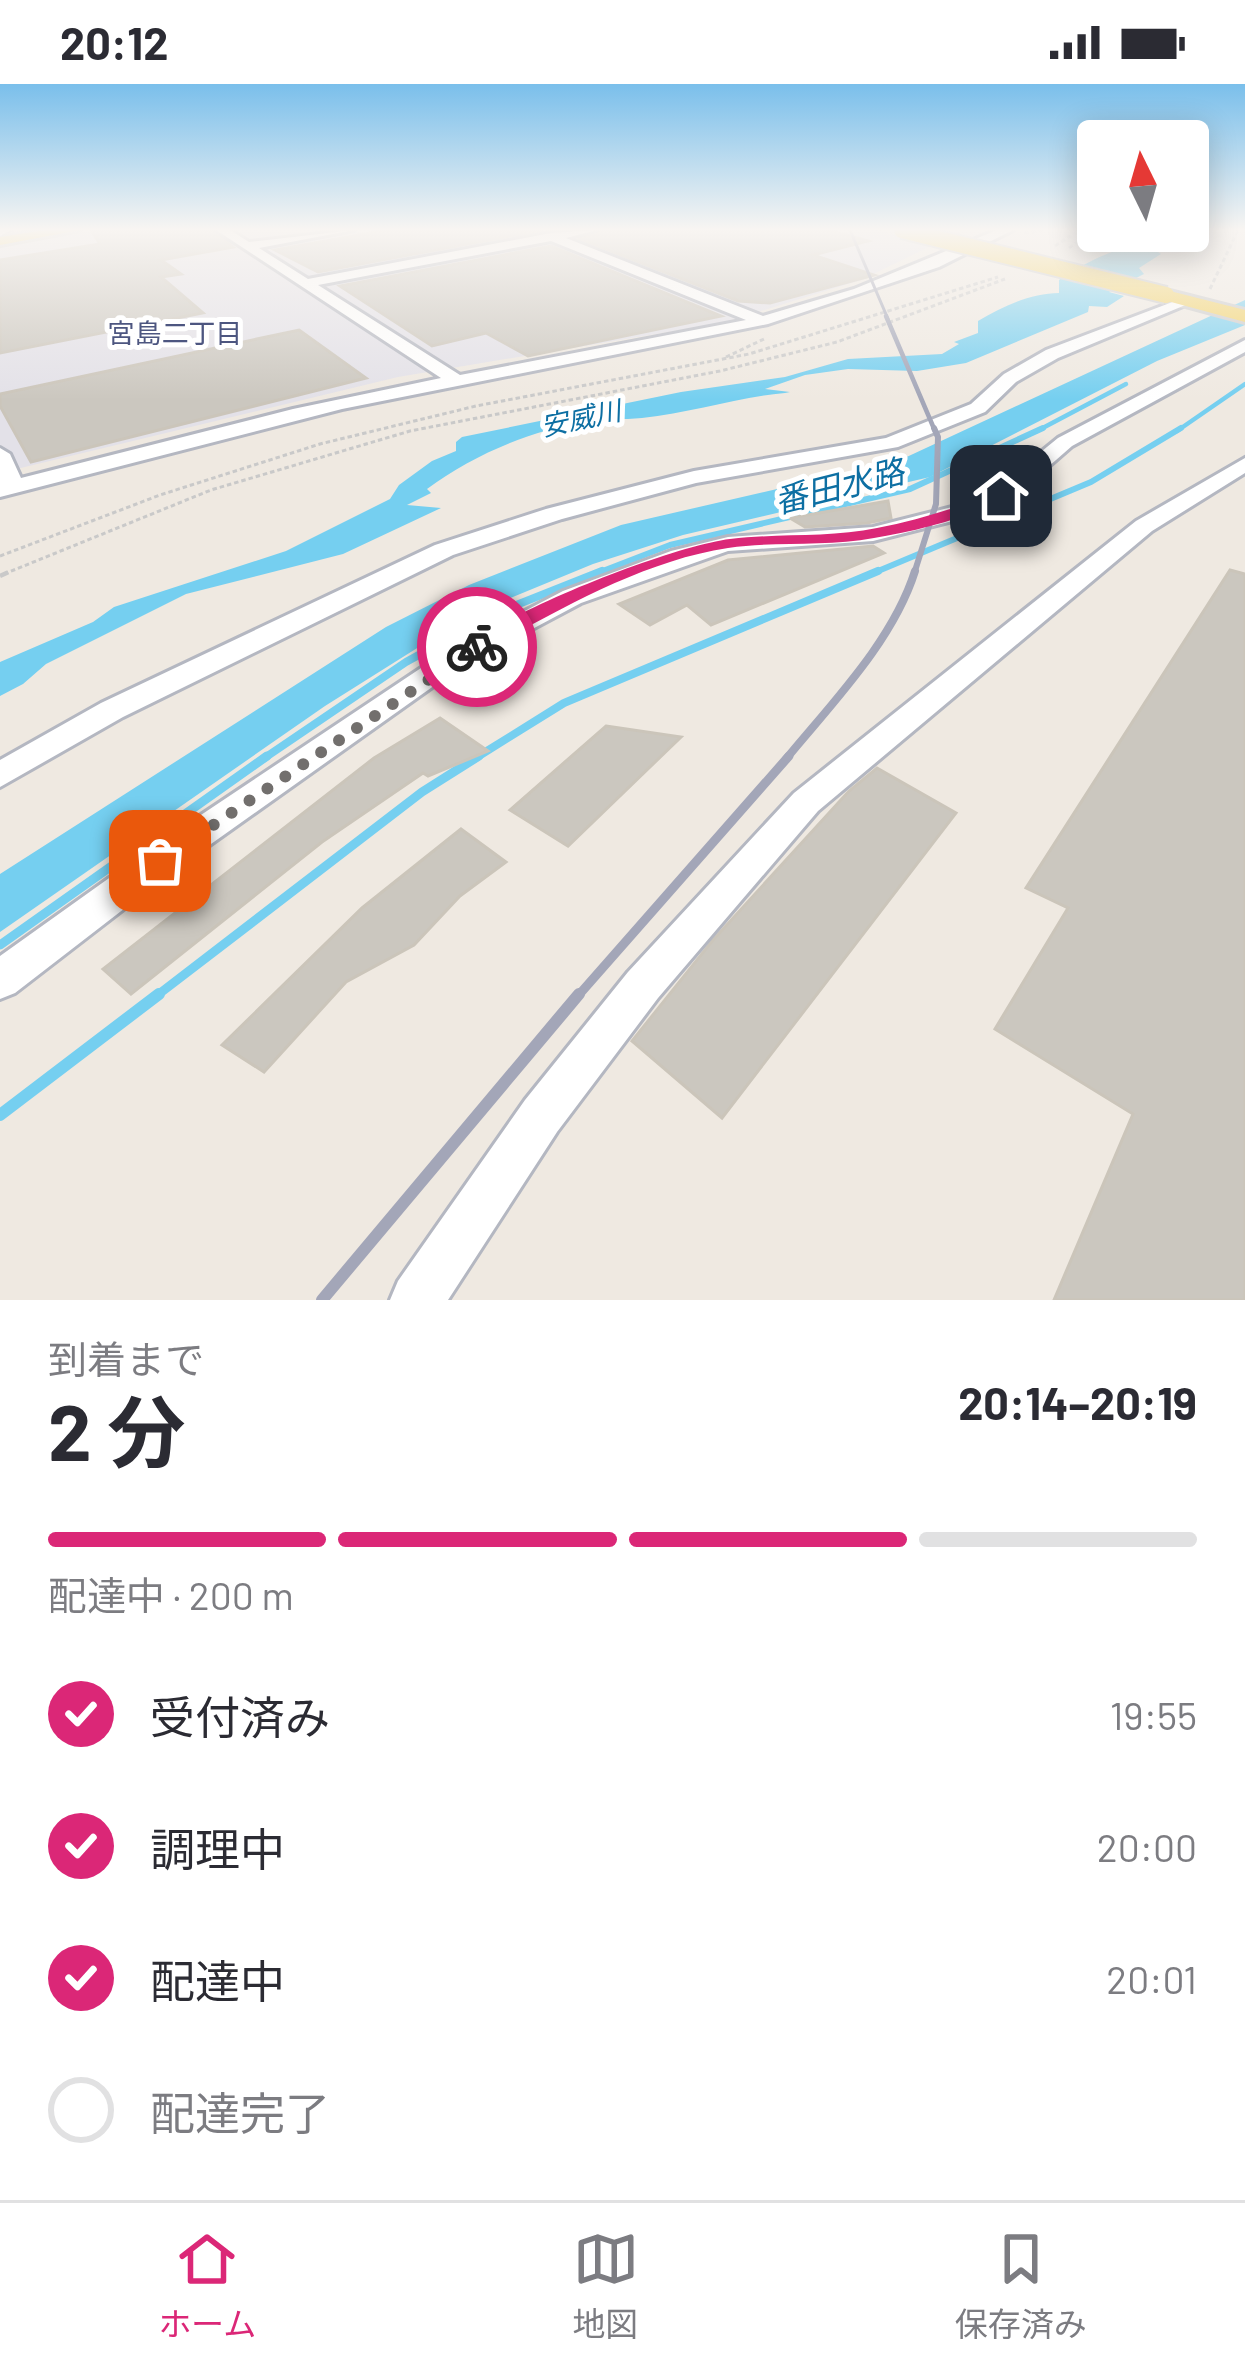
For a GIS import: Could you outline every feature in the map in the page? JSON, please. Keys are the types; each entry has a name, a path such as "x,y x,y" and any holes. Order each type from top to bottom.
{"main road":[{"path":"1143,287 1191,298"},
{"path":"1147,287 1245,312"}],"street":[{"path":"312,287 453,378"},
{"path":"677,287 758,319"},
{"path":"0,454 3,483 453,378 667,345 870,287"},
{"path":"0,775 112,710 444,550 554,514 694,477 891,443 978,408 1010,378 1052,354 1191,298"},
{"path":"0,980 160,861 449,662 572,597 680,556 728,544 873,534 976,508 1001,496 1066,442 1245,345"},
{"path":"417,1300 541,1115 644,985 806,802 1144,526 1245,464"}],"path":[{"path":"0,556 200,481 320,444 476,406 749,354 966,287"},
{"path":"0,576 212,490 410,431 837,342 985,287"},
{"path":"1191,298 1212,287"}],"shaded area":[{"path":"0,287 839,287 722,323 398,377 0,473"}],"water":[{"name":"安威川","path":"1059,287 1119,287 1109,292 1124,296 1107,307 1089,306 1088,312 966,363 917,371 848,369 805,375 765,389 790,392 660,416 587,421 523,438 463,465 427,489 431,493 407,505 441,508 343,554 186,594 46,664 0,696 0,662 93,622 114,607 286,551 390,499 399,485 432,461 456,451 462,437 681,392 785,377 848,359 942,354 959,344 954,342 978,333 978,321 997,310 1059,293"},
{"name":"番田水路","path":"1245,300 1245,325 1157,361 930,477 683,535 593,564 508,599 422,645 325,706 0,932 0,874 386,627 469,585 621,525 898,461"}],"building":[{"path":"0,287 172,287 203,313 0,353"},
{"path":"341,287 650,287 721,316 528,356 486,333 432,346"},
{"path":"702,287 830,287 770,303 738,301"},
{"path":"299,330 366,378 31,462 0,406 0,394"},
{"path":"888,501 891,518 867,523 805,527 790,518"},
{"path":"873,546 884,553 711,625 687,605 650,625 619,604 728,560"},
{"path":"1230,570 1245,574 1245,1300 1054,1300 1133,1114 995,1029 1068,908 1026,888"},
{"path":"440,718 488,751 428,776 423,773 322,842 131,994 103,969 374,758"},
{"path":"606,726 681,737 568,846 510,810"},
{"path":"877,768 956,813 722,1118 632,1041 713,940 849,791"},
{"path":"461,829 506,862 460,896 414,945 346,982 264,1072 222,1045 362,908"}],"waterway":[{"path":"1041,429 1126,384"},
{"path":"1177,431 1245,384"},
{"path":"871,574 1091,482 1181,428"},
{"name":"番田水路","path":"595,574 670,545 910,489 1041,429"},
{"path":"1037,431 1041,429"},
{"path":"263,759 406,662 491,615 602,571"},
{"path":"474,759 564,703 878,571"},
{"path":"0,945 267,756"},
{"path":"155,997 422,792 479,756"},
{"path":"0,1115 159,994"}],"railway":[{"path":"874,287 888,319"},
{"path":"886,316 935,431"},
{"path":"915,572 936,504 938,437 934,428"},
{"path":"786,759 877,646 915,572"},
{"path":"577,997 789,756"},
{"path":"322,1300 579,994"}],"way so far":[{"path":"160,861 477,647"}],"district":[{"name":"宮島二丁目","path":"175,334"}],"route":[{"path":"477,647 572,597 680,556 728,544 873,534 976,508 1001,496"}]}
